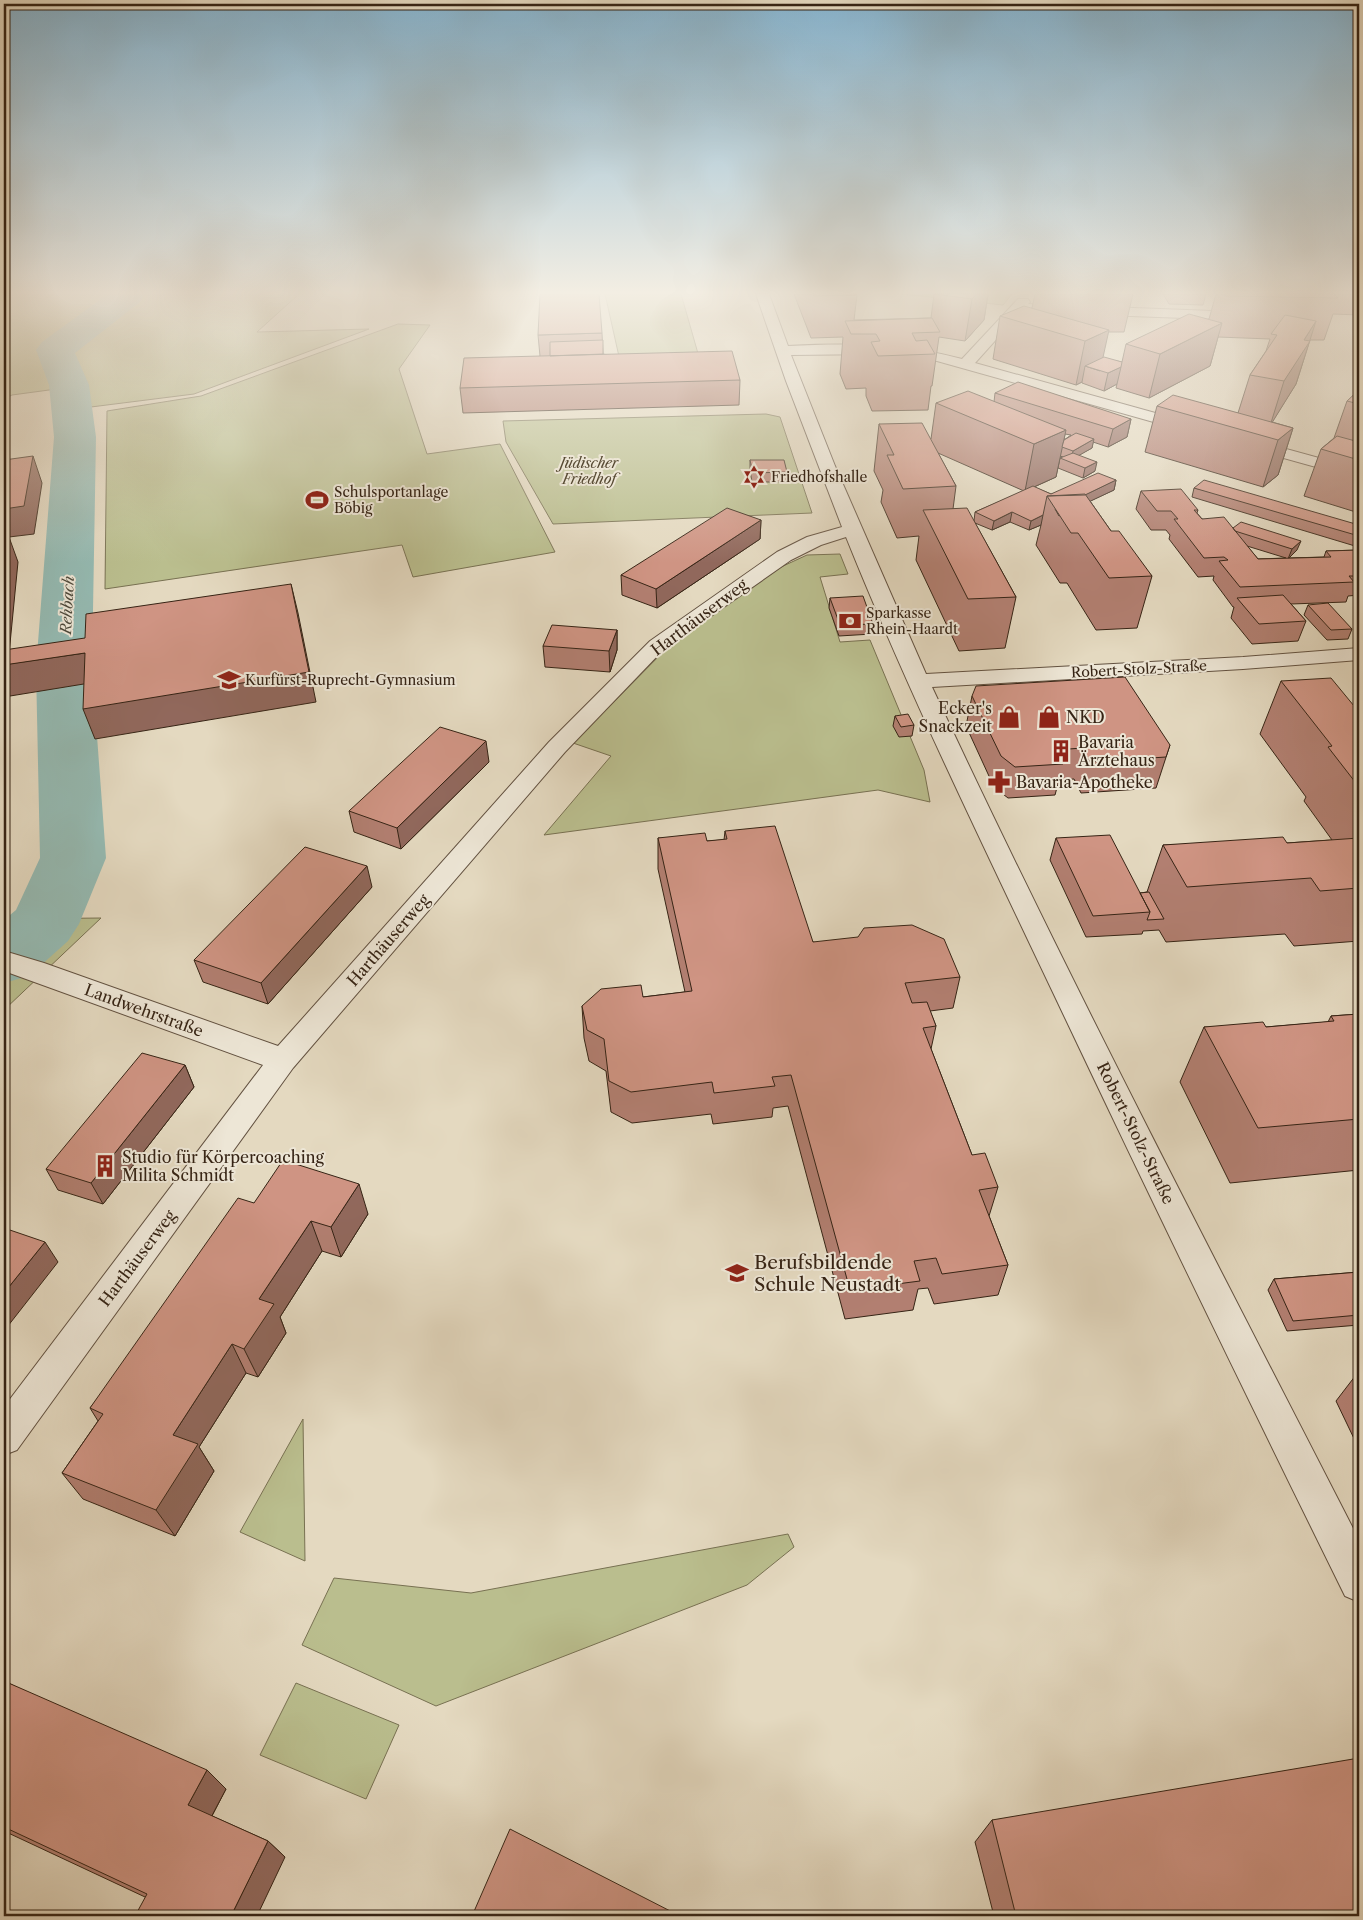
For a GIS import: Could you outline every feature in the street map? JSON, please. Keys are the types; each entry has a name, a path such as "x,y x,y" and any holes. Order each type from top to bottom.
{"street":[{"name":"Robert-Stolz-Straße","path":"795,384 852,530 984,822 1359,1582"},
{"path":"1033,384 1205,431"},
{"path":"1234,439 1359,474"},
{"name":"Harthäuserweg","path":"4,1437 283,1060 557,747 657,645 784,556 814,541 852,530"},
{"name":"Robert-Stolz-Straße","path":"919,680 1233,664 1359,654"},
{"name":"Landwehrstraße","path":"4,961 34,970 283,1060"}],"green space":[{"path":"4,384 222,384 194,394 83,408 86,385 12,395 4,399"},
{"name":"Schulsportanlage Böbig","path":"235,384 404,384 427,454 500,444 555,552 413,577 402,545 105,589 107,411 201,396"},
{"name":"Jüdischer Friedhof","path":"766,414 780,417 812,513 553,524 506,442 503,421"},
{"path":"840,554 848,574 820,577 840,642 870,640 924,770 930,802 878,790 544,835 611,756 573,743 672,643 781,567 807,555"},
{"path":"101,918 4,1010 4,919"},
{"path":"303,1419 305,1561 240,1532"},
{"path":"788,1534 794,1547 747,1585 436,1706 302,1645 334,1578 471,1593"},
{"path":"296,1683 399,1725 366,1799 260,1755"}],"building":[{"path":"461,384 614,384 460,388"},
{"path":"1015,384 1023,384 1131,419 1113,429 995,393"},
{"path":"1359,390 1359,404 1347,401"},
{"path":"968,391 1066,430 1034,444 936,403"},
{"path":"1173,395 1293,428 1278,440 1157,406"},
{"path":"922,423 956,486 903,489 887,455 894,455 879,424"},
{"path":"1076,433 1094,439 1073,451 1062,447 1064,440"},
{"path":"1337,436 1359,442 1359,460 1321,449"},
{"path":"1073,453 1097,462 1085,468 1060,458"},
{"path":"33,456 24,506 4,509 4,460"},
{"path":"750,460 784,460 787,472 753,473"},
{"path":"1098,473 1116,480 1085,495 1047,496 1043,515 1031,521 1012,512 994,521 975,512 1033,486 1051,494"},
{"path":"1204,480 1359,525 1359,536 1194,488"},
{"path":"1181,489 1198,510 1194,510 1202,519 1224,517 1258,559 1331,557 1326,551 1359,550 1359,576 1349,576 1354,582 1240,587 1219,561 1228,560 1224,557 1204,558 1174,519 1178,519 1171,511 1157,511 1141,491"},
{"path":"1085,494 1111,531 1119,531 1152,576 1109,578 1078,533 1071,533 1047,496"},
{"path":"727,508 761,520 656,589 621,575"},
{"path":"967,508 1016,597 968,599 923,510"},
{"path":"1241,522 1301,541 1292,549 1235,531 1233,528"},
{"path":"7,534 4,563 4,535"},
{"path":"291,584 309,672 83,709 85,653 4,665 4,650 85,638 86,614"},
{"path":"1283,595 1306,621 1259,624 1237,598"},
{"path":"863,596 873,624 840,625 830,598"},
{"path":"1328,603 1352,629 1331,630 1308,605"},
{"path":"552,625 617,630 609,651 543,646"},
{"path":"1125,677 1170,745 1166,757 1090,762 1082,748 1056,750 1063,764 1015,767 1001,756 972,696 976,686"},
{"path":"1331,678 1359,712 1359,787 1328,747 1332,746 1281,681"},
{"path":"908,714 914,725 901,727 895,716"},
{"path":"440,727 486,741 397,828 349,811"},
{"path":"775,826 813,942 858,937 864,928 912,925 944,939 960,977 905,983 912,1003 927,1002 936,1026 923,1028 972,1155 985,1153 998,1187 979,1190 1008,1265 942,1274 936,1258 914,1261 920,1281 850,1290 791,1075 772,1077 775,1086 714,1093 712,1082 631,1092 609,1081 604,1039 587,1030 582,1006 601,989 641,985 643,997 692,991 658,838 705,833 707,841 727,839 725,831"},
{"path":"1110,835 1150,912 1093,916 1056,838"},
{"path":"1283,837 1287,843 1359,838 1359,888 1320,891 1311,878 1187,887 1163,845"},
{"path":"305,847 367,866 261,983 194,960"},
{"path":"1149,892 1164,919 1147,920 1150,912 1140,893"},
{"path":"1359,1014 1359,1119 1258,1128 1204,1027 1263,1022 1266,1027 1334,1021 1331,1016"},
{"path":"142,1053 185,1065 91,1183 46,1169"},
{"path":"283,1160 359,1184 331,1227 311,1221 259,1299 274,1304 244,1349 232,1344 173,1435 198,1444 156,1510 62,1473 103,1414 90,1408 238,1198 254,1203"},
{"path":"4,1228 45,1242 4,1293"},
{"path":"1359,1272 1359,1315 1293,1321 1274,1279"},
{"path":"4,1681 207,1770 188,1805 268,1841 231,1916 135,1916 147,1894 4,1827"},
{"path":"1359,1758 1359,1916 1016,1916 992,1820"},
{"path":"510,1829 680,1916 472,1916"}],"waterway":[{"name":"Rehbach","path":"4,958 44,924 73,858 64,668 75,437 68,384"}],"place":[{"name":"Friedhofshalle","path":"754,477"},
{"name":"Schulsportanlage Böbig","path":"317,500"},
{"name":"Sparkasse Rhein-Haardt","path":"850,621"},
{"name":"Kurfürst-Ruprecht-Gymnasium","path":"229,680"},
{"name":"Ecker's Snackzeit","path":"1009,717"},
{"name":"NKD","path":"1049,717"},
{"name":"Bavaria Ärztehaus","path":"1061,751"},
{"name":"Bavaria-Apotheke","path":"999,782"},
{"name":"Studio für Körpercoaching Milita Schmidt","path":"105,1166"},
{"name":"Berufsbildende Schule Neustadt","path":"737,1273"}]}
